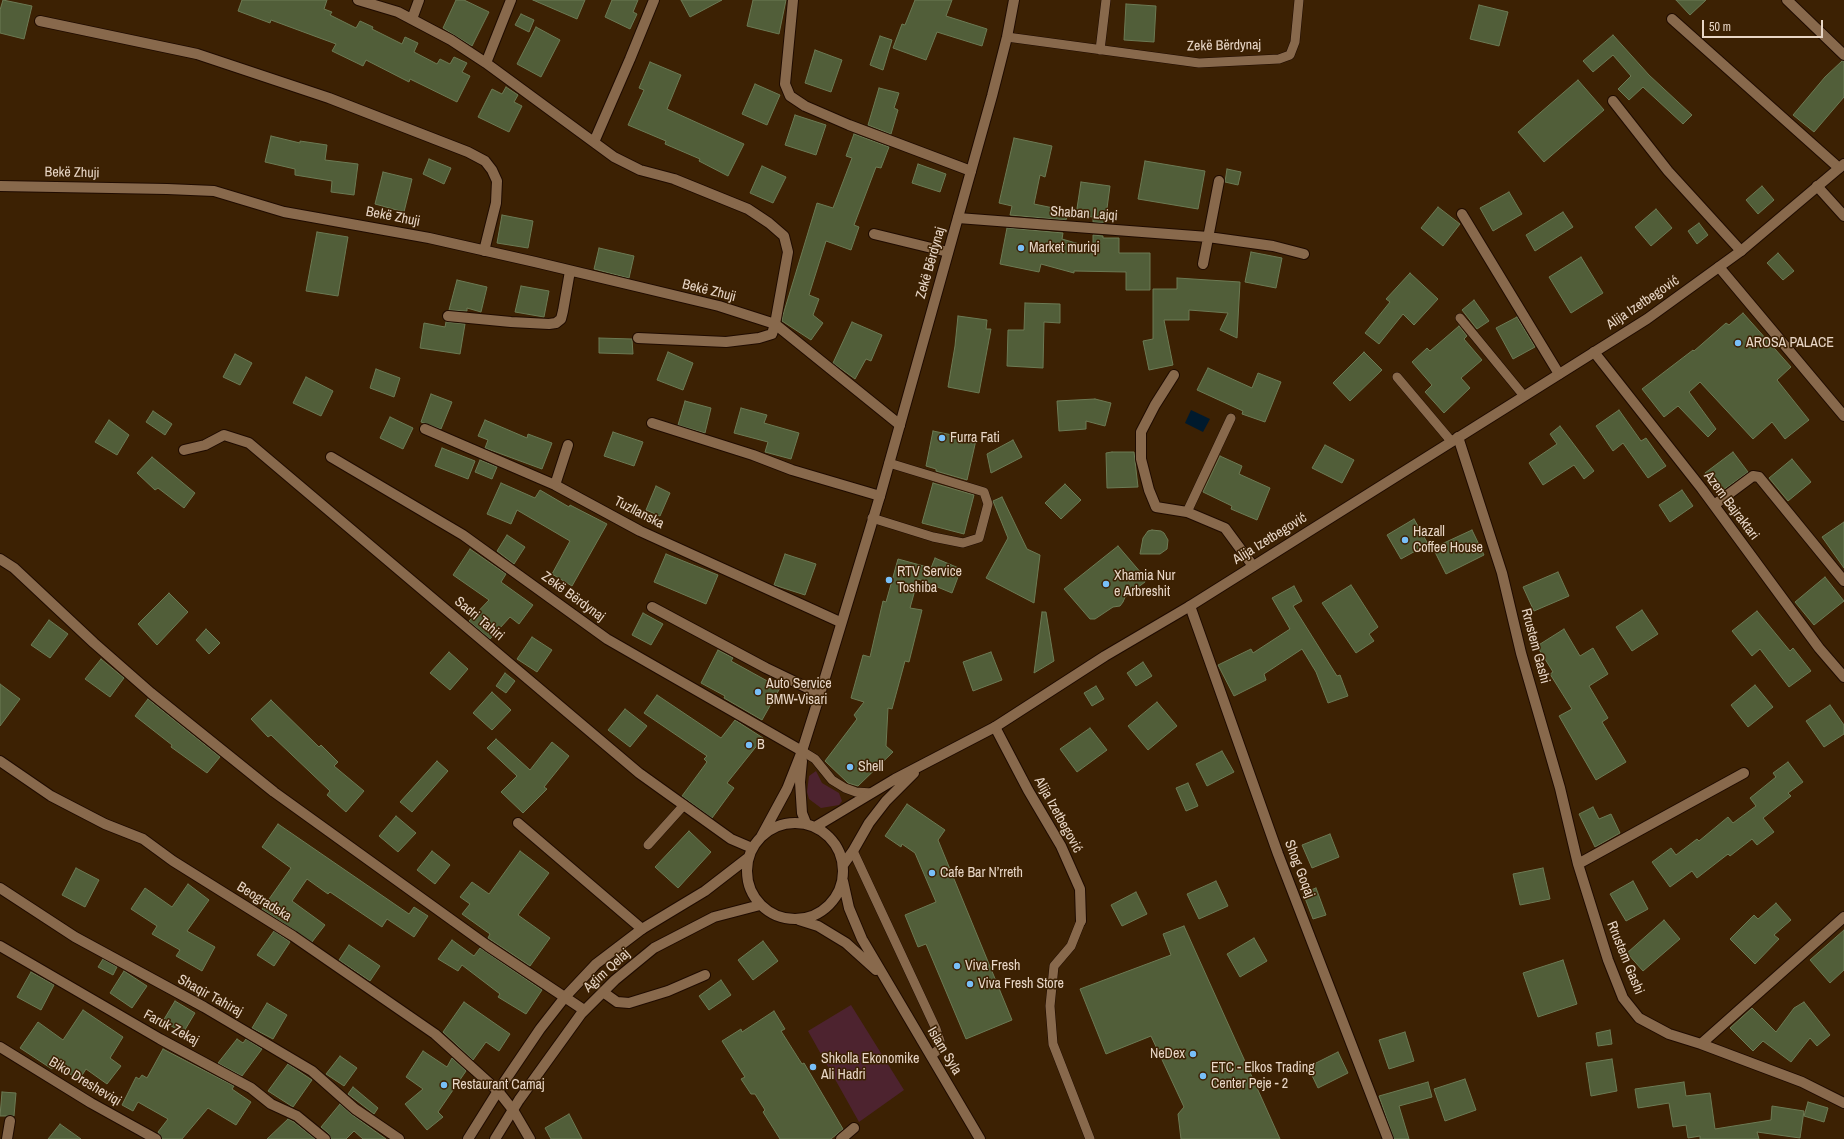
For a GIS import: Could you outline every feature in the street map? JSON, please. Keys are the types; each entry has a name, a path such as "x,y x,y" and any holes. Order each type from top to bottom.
{"street":[{"path":"358,0 398,12 451,40 486,63 614,157 640,170 680,182 748,209 784,236 788,252 772,334 759,338 726,342 638,338"},
{"path":"412,19 419,0"},
{"path":"486,63 511,0"},
{"path":"594,142 654,0"},
{"path":"793,0 785,84 790,96 804,106 971,171"},
{"name":"Zekë Bërdynaj","path":"750,853 761,837 787,789 802,751 820,694 840,622 880,496 958,218 1007,37 1014,0"},
{"path":"1786,0 1844,55"},
{"path":"1672,19 1841,166"},
{"path":"40,21 197,54 329,98 468,152 485,161 492,170 496,181 496,203 484,250"},
{"path":"1613,101 1668,171 1741,251"},
{"name":"Alija Izetbegović","path":"810,825 995,727 1105,656 1190,606 1647,319 1741,251 1841,166"},
{"path":"1203,264 1219,181"},
{"name":"Bekë Zhuji","path":"0,186 214,191 284,212 398,232 484,250 719,306 774,324 900,424"},
{"path":"1817,186 1844,216"},
{"path":"1462,214 1559,374"},
{"name":"Shaban Lajqi","path":"958,218 1208,237 1273,246 1304,254"},
{"path":"874,234 948,252"},
{"path":"1719,267 1844,416"},
{"path":"448,316 542,324 556,323 561,319 570,271"},
{"name":"Azem Bajraktari","path":"1594,352 1714,506 1815,642 1844,677"},
{"path":"1174,375 1155,405 1141,432 1141,459 1149,490 1156,507 1187,512 1225,528 1253,566"},
{"path":"652,423 753,455 792,470 880,496"},
{"name":"Tuzllanska","path":"425,429 555,485 640,531 840,622"},
{"name":"Sadri Tahiri","path":"184,450 205,445 224,435 249,443 639,773 750,853"},
{"name":"Rrustem Gashi","path":"1454,439 1502,573 1521,653 1562,796 1578,864 1606,953 1623,998 1639,1018 1669,1034 1701,1044 1802,1082 1844,1103"},
{"path":"555,485 568,445"},
{"name":"Zekë Bërdynaj","path":"331,457 463,535 608,639 802,751"},
{"path":"1714,506 1753,476 1759,477 1844,581"},
{"path":"0,559 14,568 94,643 152,693 274,792 488,946 584,1010"},
{"name":"Shog Goqaj","path":"1190,606 1278,854 1388,1139"},
{"path":"652,607 766,668 820,694"},
{"name":"Alija Izetbegović","path":"995,727 1028,790 1061,846 1080,889 1081,921"},
{"name":"Zekë Bërdynaj","path":"802,751 800,782 802,813 810,825"},
{"name":"Beogradska","path":"0,761 51,796 105,824 143,839 173,861 293,936 435,1034 498,1091"},
{"name":"Alija Izetbegović","path":"843,865 869,823 886,801 920,768"},
{"path":"1578,864 1744,773"},
{"path":"518,823 642,929"},
{"name":"Zekë Bërdynaj","path":"761,837 773,828 786,824 810,825"},
{"path":"750,853 747,876 749,887 760,905 772,914 785,919 799,920 814,916 827,908 837,896 843,881 843,865 838,849 832,840 810,825"},
{"name":"Agim Qelaj","path":"468,1139 498,1091 565,997 596,964 642,929 706,891 750,853"},
{"name":"Islam Syla","path":"843,881 849,908 862,939 980,1139"},
{"name":"Shaqir Tahiraj","path":"0,888 76,937 204,1007 312,1071 355,1109 399,1139"},
{"name":"Agim Qelaj","path":"495,1139 513,1110 584,1010 603,992 654,948 714,917 760,905"},
{"path":"1701,1044 1844,917"},
{"name":"Islam Syla","path":"799,920 818,926 846,942 884,978"},
{"name":"Faruk Zekaj","path":"0,946 160,1039 251,1088 270,1104 297,1116 325,1139"},
{"path":"603,992 617,1002 629,1003 668,992 705,975"},
{"name":"Biko Dresheviqi","path":"0,1046 91,1103 156,1139"},
{"path":"498,1091 513,1110 530,1139"},
{"path":"7,1139 10,1121"},
{"path":"841,1139 854,1128"}],"lane":[{"path":"1100,50 1106,0"},
{"name":"Zekë Bërdynaj","path":"1007,37 1199,63 1279,59 1290,55 1295,42 1299,0"},
{"path":"1460,318 1524,396"},
{"path":"1397,377 1454,439"},
{"path":"1187,512 1231,418"},
{"path":"872,518 933,537 963,543 979,538 988,504 984,492 889,463"},
{"path":"802,751 815,759 832,780 845,788 856,792 872,793"},
{"path":"648,845 684,805"},
{"path":"853,851 936,1029 940,1041 939,1049 930,1056"},
{"path":"1081,921 1071,946 1054,966 1050,1006 1053,1044 1090,1139"}],"shaded area":[{"path":"816,771 822,783 839,793 842,801 839,805 821,808 809,799 807,792 809,776"},
{"path":"851,1005 904,1090 859,1122 808,1031"}],"water":[{"path":"1191,410 1210,419 1203,432 1185,423"}],"building":[{"path":"3,0 32,6 24,39 0,33 0,10"},
{"path":"242,0 327,0 324,9 332,12 330,15 356,28 360,21 373,27 372,29 402,44 405,37 418,43 414,52 437,64 440,59 450,64 454,57 467,63 462,72 470,76 457,102 410,79 409,82 366,60 363,66 332,51 336,44 271,20 270,23 238,11"},
{"path":"456,0 464,0 489,12 472,46 443,28"},
{"path":"533,0 585,0 577,19"},
{"path":"612,0 638,0 633,12 637,14 630,29 605,17"},
{"path":"681,0 722,0 690,17"},
{"path":"753,0 786,0 779,34 747,26"},
{"path":"915,0 952,0 946,16 987,29 982,46 937,32 926,60 893,48 902,24 905,25"},
{"path":"1676,0 1706,0 1690,15"},
{"path":"1126,4 1156,6 1154,42 1124,40"},
{"path":"1479,5 1508,12 1499,46 1470,39"},
{"path":"521,14 534,20 529,32 515,25"},
{"path":"536,27 560,40 541,77 517,64"},
{"path":"1613,35 1649,75 1692,115 1683,124 1643,87 1629,100 1618,89 1631,76 1613,55 1593,72 1583,61"},
{"path":"880,36 892,40 883,70 870,65"},
{"path":"815,50 842,60 831,92 805,83"},
{"path":"1842,61 1844,61 1844,97 1814,132 1793,115 1825,77"},
{"path":"650,62 681,75 667,109 744,144 728,176 699,161 700,159 665,144 666,141 628,125 644,90 639,88"},
{"path":"1578,80 1604,110 1544,162 1518,132"},
{"path":"755,84 780,95 767,125 742,114"},
{"path":"506,87 518,95 514,102 522,106 509,132 478,117 492,89 502,94"},
{"path":"879,88 899,93 894,108 898,110 891,134 868,125"},
{"path":"795,115 826,125 816,155 785,145"},
{"path":"854,134 889,147 881,168 876,167 854,225 859,227 851,250 826,241 809,295 819,299 813,315 823,323 811,340 782,321 783,315 817,203 833,208 852,158 846,156"},
{"path":"271,136 300,143 300,141 327,145 325,160 358,164 354,195 331,192 332,181 295,175 295,169 265,162"},
{"path":"1014,138 1052,146 1045,177 1040,175 1034,204 1068,211 1066,220 1010,215 1012,206 999,203"},
{"path":"429,159 451,168 444,184 423,174"},
{"path":"1145,161 1205,171 1198,209 1138,199"},
{"path":"918,164 946,174 940,192 912,183"},
{"path":"762,166 786,177 773,203 750,193"},
{"path":"1227,169 1241,172 1238,185 1225,182"},
{"path":"383,172 412,179 404,212 375,204"},
{"path":"1081,182 1110,186 1105,223 1093,222 1093,217 1076,215"},
{"path":"1762,186 1774,200 1758,214 1746,200"},
{"path":"1509,192 1522,214 1493,231 1480,208"},
{"path":"1438,207 1460,224 1443,246 1421,228"},
{"path":"1656,209 1672,228 1651,246 1635,227"},
{"path":"1563,212 1573,227 1535,251 1526,235"},
{"path":"502,215 533,221 528,248 497,243"},
{"path":"1699,223 1708,235 1697,244 1688,231"},
{"path":"1007,228 1063,233 1062,239 1093,248 1093,235 1103,236 1103,238 1119,238 1119,253 1150,253 1150,290 1126,290 1126,272 1074,271 1074,273 1041,264 1039,272 1000,264"},
{"path":"317,232 348,237 338,296 306,291"},
{"path":"599,248 634,256 629,278 594,269"},
{"path":"1251,252 1282,258 1276,288 1245,282"},
{"path":"1778,253 1794,271 1783,280 1767,263"},
{"path":"1581,257 1603,293 1571,313 1549,277"},
{"path":"1410,273 1438,299 1414,325 1403,314 1379,344 1365,333 1390,302 1386,299"},
{"path":"1177,278 1240,282 1237,338 1220,330 1228,313 1189,310 1189,320 1164,320 1173,365 1149,370 1143,341 1153,339 1153,289 1177,289"},
{"path":"457,280 487,287 481,312 467,308 467,311 449,310"},
{"path":"521,286 549,291 544,317 515,312"},
{"path":"1474,300 1489,321 1477,329 1462,310"},
{"path":"1025,303 1060,304 1060,323 1044,322 1043,368 1007,366 1008,330 1024,330"},
{"path":"1743,313 1791,367 1777,380 1809,420 1785,439 1772,422 1753,439 1700,382 1689,392 1716,429 1708,437 1678,406 1664,417 1642,389 1693,350 1694,351 1726,323 1729,325"},
{"path":"958,316 987,320 986,329 991,329 979,393 948,387 955,346"},
{"path":"1517,317 1535,347 1513,359 1496,328"},
{"path":"446,322 465,324 460,354 420,348 424,323 445,327"},
{"path":"852,322 882,335 871,361 866,359 855,379 833,363"},
{"path":"1459,326 1467,336 1464,339 1482,360 1461,378 1470,388 1444,413 1425,392 1432,385 1412,362 1427,348 1430,351"},
{"path":"599,338 632,339 633,354 599,353"},
{"path":"668,352 693,363 683,390 657,380"},
{"path":"1364,352 1382,370 1350,401 1333,383"},
{"path":"235,354 252,363 240,385 223,377"},
{"path":"1208,368 1252,388 1258,373 1281,382 1265,422 1242,414 1243,411 1197,390"},
{"path":"376,369 400,378 394,397 370,388"},
{"path":"306,377 333,391 321,416 293,403"},
{"path":"431,394 452,402 441,429 421,422"},
{"path":"1095,399 1111,403 1105,426 1086,421 1086,429 1059,431 1057,401"},
{"path":"685,401 711,408 705,433 678,425"},
{"path":"741,408 767,415 764,423 799,433 791,459 765,452 768,442 734,433"},
{"path":"1619,410 1641,441 1646,438 1666,466 1648,478 1623,443 1613,451 1596,426"},
{"path":"153,411 172,424 165,435 146,422"},
{"path":"390,417 413,428 403,449 380,438"},
{"path":"109,420 129,435 117,455 95,442"},
{"path":"485,420 527,438 528,434 552,443 542,469 485,448 488,440 478,436"},
{"path":"1560,426 1594,471 1584,479 1574,465 1543,485 1529,463 1557,444 1550,434"},
{"path":"933,431 976,440 967,480 936,471 936,469 926,466"},
{"path":"613,432 643,442 634,466 604,456"},
{"path":"1013,440 1022,457 991,473 987,454"},
{"path":"1325,445 1354,460 1342,483 1312,468"},
{"path":"442,448 475,461 468,479 435,466"},
{"path":"1134,452 1138,487 1107,488 1106,453"},
{"path":"1733,452 1748,472 1719,493 1705,473"},
{"path":"1220,456 1242,466 1239,474 1270,488 1257,520 1231,509 1232,506 1203,492"},
{"path":"152,457 195,493 184,508 158,488 155,490 137,473"},
{"path":"1792,459 1811,482 1788,501 1769,478"},
{"path":"480,460 497,467 492,479 475,472"},
{"path":"501,483 535,498 540,490 569,507 570,505 607,524 572,586 552,574 570,541 517,510 511,524 487,514"},
{"path":"933,483 974,495 964,534 922,523"},
{"path":"1065,484 1081,500 1061,519 1045,503"},
{"path":"656,486 670,493 660,516 646,510"},
{"path":"1682,490 1693,506 1670,522 1659,505"},
{"path":"1002,497 1027,549 1040,555 1034,603 986,578 1008,538 993,501"},
{"path":"1414,519 1428,544 1401,559 1387,535"},
{"path":"1844,522 1844,568 1822,537"},
{"path":"1472,530 1484,555 1446,574 1433,548"},
{"path":"1148,531 1161,531 1164,533 1168,540 1167,549 1160,554 1140,554 1143,538"},
{"path":"507,535 525,547 514,564 497,551"},
{"name":"Xhamia Nur e Arbreshit","path":"1118,546 1142,574 1145,582 1125,597 1120,606 1113,607 1095,619 1090,619 1064,589"},
{"path":"470,549 506,574 501,582 533,605 519,624 510,617 490,639 469,621 489,600 453,575"},
{"path":"666,554 718,575 706,604 654,582"},
{"path":"785,554 816,564 805,595 774,585"},
{"path":"935,558 961,569 952,593 918,579 910,608 922,610 909,662 905,661 892,709 888,708 886,746 893,752 858,786 848,783 825,761 857,719 854,715 864,702 851,698 863,655 870,657 883,601 886,602 898,559 931,568"},
{"path":"1558,572 1569,596 1534,611 1523,587"},
{"path":"1825,577 1844,601 1814,625 1795,602"},
{"path":"1351,585 1378,627 1369,634 1374,641 1356,653 1322,603"},
{"path":"1294,586 1302,601 1293,606 1337,676 1340,675 1348,696 1328,703 1316,672 1302,649 1264,674 1266,680 1234,696 1218,665 1251,649 1253,653 1290,629 1272,598"},
{"path":"169,593 188,612 157,645 138,624"},
{"path":"1642,610 1658,634 1632,651 1616,627"},
{"path":"1757,611 1790,651 1793,648 1811,671 1789,687 1760,649 1752,656 1732,631"},
{"path":"1042,612 1046,612 1054,661 1034,673"},
{"path":"643,613 663,624 651,645 632,635"},
{"path":"49,620 68,634 50,658 31,645"},
{"path":"206,629 220,643 209,654 196,640"},
{"path":"1564,629 1580,656 1593,648 1608,674 1589,686 1608,718 1602,722 1626,762 1596,780 1559,716 1572,709 1550,674 1553,672 1537,646"},
{"path":"532,637 552,650 537,672 517,659"},
{"path":"718,650 733,658 731,661 780,688 762,720 724,698 725,696 701,683"},
{"path":"449,652 468,669 450,690 430,673"},
{"path":"991,652 1002,680 973,691 963,662"},
{"path":"101,659 124,678 110,697 85,679"},
{"path":"1143,662 1152,676 1136,686 1127,673"},
{"path":"505,673 515,681 506,693 496,686"},
{"path":"0,684 20,699 0,726"},
{"path":"1755,685 1773,707 1748,727 1731,705"},
{"path":"1096,686 1104,699 1092,706 1084,693"},
{"path":"492,692 511,710 492,730 473,713"},
{"path":"657,695 721,738 735,720 763,738 727,783 734,788 712,818 682,796 707,762 704,759 707,756 644,713"},
{"path":"148,699 220,757 207,773 171,747 172,745 135,716"},
{"path":"271,700 319,747 321,745 338,762 334,766 364,791 346,812 327,795 330,791 271,735 268,737 251,719"},
{"path":"1157,702 1177,726 1148,750 1128,726"},
{"path":"1830,705 1844,725 1844,734 1824,747 1806,721"},
{"path":"625,709 647,726 630,747 608,730"},
{"path":"1090,728 1107,750 1077,772 1060,749"},
{"path":"496,739 530,770 552,742 569,756 544,787 547,789 523,813 501,792 517,776 487,748"},
{"path":"1222,751 1234,772 1207,786 1196,764"},
{"path":"437,761 448,771 412,812 400,802"},
{"path":"1788,762 1803,782 1788,793 1791,796 1763,818 1774,832 1757,845 1752,839 1730,856 1728,854 1697,878 1692,871 1670,887 1652,862 1671,848 1676,855 1697,839 1699,841 1728,817 1733,823 1756,806 1750,798 1776,777 1773,773"},
{"path":"1188,783 1198,806 1186,811 1176,788"},
{"name":"Viva Fresh Store","path":"907,804 945,830 938,840 1012,1020 966,1039 926,944 918,947 905,915 936,902 915,853 902,844 901,847 885,836"},
{"path":"1593,807 1599,819 1611,814 1620,833 1595,847 1579,814"},
{"path":"396,816 416,833 398,852 379,836"},
{"path":"278,824 409,914 414,907 428,916 414,937 387,919 382,927 330,892 328,894 307,879 292,901 325,925 312,942 262,909 291,868 262,847"},
{"path":"689,831 711,852 678,888 655,867"},
{"path":"1330,834 1339,857 1312,868 1302,845"},
{"path":"432,851 450,865 435,884 417,870"},
{"path":"520,851 549,873 518,915 550,938 530,966 488,938 490,934 462,914 470,904 460,897 472,882 489,894"},
{"path":"76,868 99,880 85,907 62,895"},
{"path":"1543,868 1550,899 1520,905 1513,874"},
{"path":"1216,881 1228,906 1199,919 1187,894"},
{"path":"1633,881 1648,909 1626,921 1610,894"},
{"path":"188,884 209,900 187,931 215,947 202,971 176,956 180,950 152,934 157,926 131,909 145,888 172,907"},
{"path":"1316,888 1326,915 1313,919 1303,893"},
{"path":"1136,892 1147,914 1122,926 1111,905"},
{"path":"1776,903 1791,920 1774,935 1779,939 1755,964 1730,939 1754,915 1758,919"},
{"path":"1664,920 1680,939 1643,971 1627,953"},
{"path":"1184,926 1280,1139 1181,1139 1178,1114 1184,1107 1151,1036 1106,1054 1080,989 1171,955 1163,934"},
{"path":"1844,930 1844,970 1830,983 1810,960"},
{"path":"274,931 290,942 274,966 257,955"},
{"path":"1254,938 1267,961 1240,977 1227,954"},
{"path":"452,940 474,956 480,948 542,990 526,1014 498,997 500,994 462,965 458,971 438,959"},
{"path":"763,941 778,961 753,980 738,960"},
{"path":"349,945 380,966 370,981 339,960"},
{"path":"103,959 117,967 113,975 98,967"},
{"path":"1563,960 1577,1004 1538,1017 1523,973"},
{"path":"124,971 147,986 132,1008 110,993"},
{"path":"31,972 54,985 41,1010 17,997"},
{"path":"721,980 731,995 709,1010 699,996"},
{"path":"175,1001 195,1013 183,1033 163,1021"},
{"path":"464,1002 510,1034 499,1051 486,1042 473,1060 443,1032"},
{"path":"1804,1002 1830,1035 1817,1046 1810,1038 1791,1062 1763,1041 1753,1051 1730,1028 1752,1008 1776,1032 1794,1008"},
{"path":"267,1003 287,1015 273,1039 252,1028"},
{"path":"83,1010 123,1037 110,1058 121,1066 107,1084 86,1069 79,1080 56,1065 52,1069 20,1048 38,1022 63,1040"},
{"name":"Shkolla Ekonomike Ali Hadri","path":"774,1011 785,1029 781,1031 802,1064 804,1063 843,1129 831,1139 780,1139 763,1112 765,1110 755,1094 751,1094 741,1079 745,1077 722,1041 741,1029 742,1032"},
{"path":"1610,1030 1612,1044 1598,1046 1596,1033"},
{"path":"1405,1032 1414,1061 1389,1069 1379,1040"},
{"path":"237,1039 243,1043 246,1039 262,1049 242,1076 218,1063"},
{"path":"163,1049 234,1086 232,1089 251,1102 236,1125 208,1108 182,1139 162,1139 158,1132 168,1119 138,1102 133,1111 122,1105 136,1077 139,1079 142,1075 147,1078"},
{"path":"423,1051 447,1067 452,1058 466,1071 438,1112 443,1117 427,1130 405,1104 423,1089 406,1077"},
{"path":"1338,1052 1348,1073 1318,1088 1308,1067"},
{"path":"340,1056 357,1068 344,1086 326,1074"},
{"path":"1612,1059 1617,1091 1591,1096 1586,1063"},
{"path":"288,1064 312,1080 293,1107 268,1091"},
{"path":"1465,1079 1476,1110 1445,1121 1434,1089"},
{"path":"1428,1082 1432,1097 1399,1106 1409,1139 1394,1139 1379,1096"},
{"path":"1684,1082 1686,1096 1710,1093 1715,1129 1771,1120 1772,1106 1804,1111 1800,1138 1757,1132 1759,1139 1700,1139 1700,1136 1688,1138 1686,1125 1673,1127 1669,1103 1638,1108 1635,1089"},
{"path":"353,1087 378,1108 374,1114 348,1094"},
{"path":"2,1092 16,1093 14,1116 0,1116"},
{"path":"1808,1102 1828,1108 1824,1122 1804,1116"},
{"path":"340,1104 351,1114 386,1139 363,1139 354,1131 346,1139 331,1139 329,1134 321,1127"},
{"path":"569,1114 582,1139 551,1139 545,1128"},
{"path":"288,1119 294,1122 315,1139 267,1139"},
{"path":"60,1124 81,1139 48,1139"}],"place":[{"name":"Market muriqi","path":"1021,248"},
{"name":"AROSA PALACE","path":"1738,343"},
{"name":"Furra Fati","path":"942,438"},
{"name":"Hazall Coffee House","path":"1405,540"},
{"name":"RTV Service Toshiba","path":"889,580"},
{"name":"Xhamia Nur e Arbreshit","path":"1106,584"},
{"name":"Auto Service BMW-Visari","path":"758,692"},
{"name":"B","path":"749,745"},
{"name":"Shell","path":"850,767"},
{"name":"Cafe Bar N’rreth","path":"932,873"},
{"name":"Viva Fresh","path":"957,966"},
{"name":"Viva Fresh Store","path":"970,984"},
{"name":"NeDex","path":"1193,1054"},
{"name":"Shkolla Ekonomike Ali Hadri","path":"813,1067"},
{"name":"ETC - Elkos Trading Center Peje - 2","path":"1203,1076"},
{"name":"Restaurant Camaj","path":"444,1085"}]}
